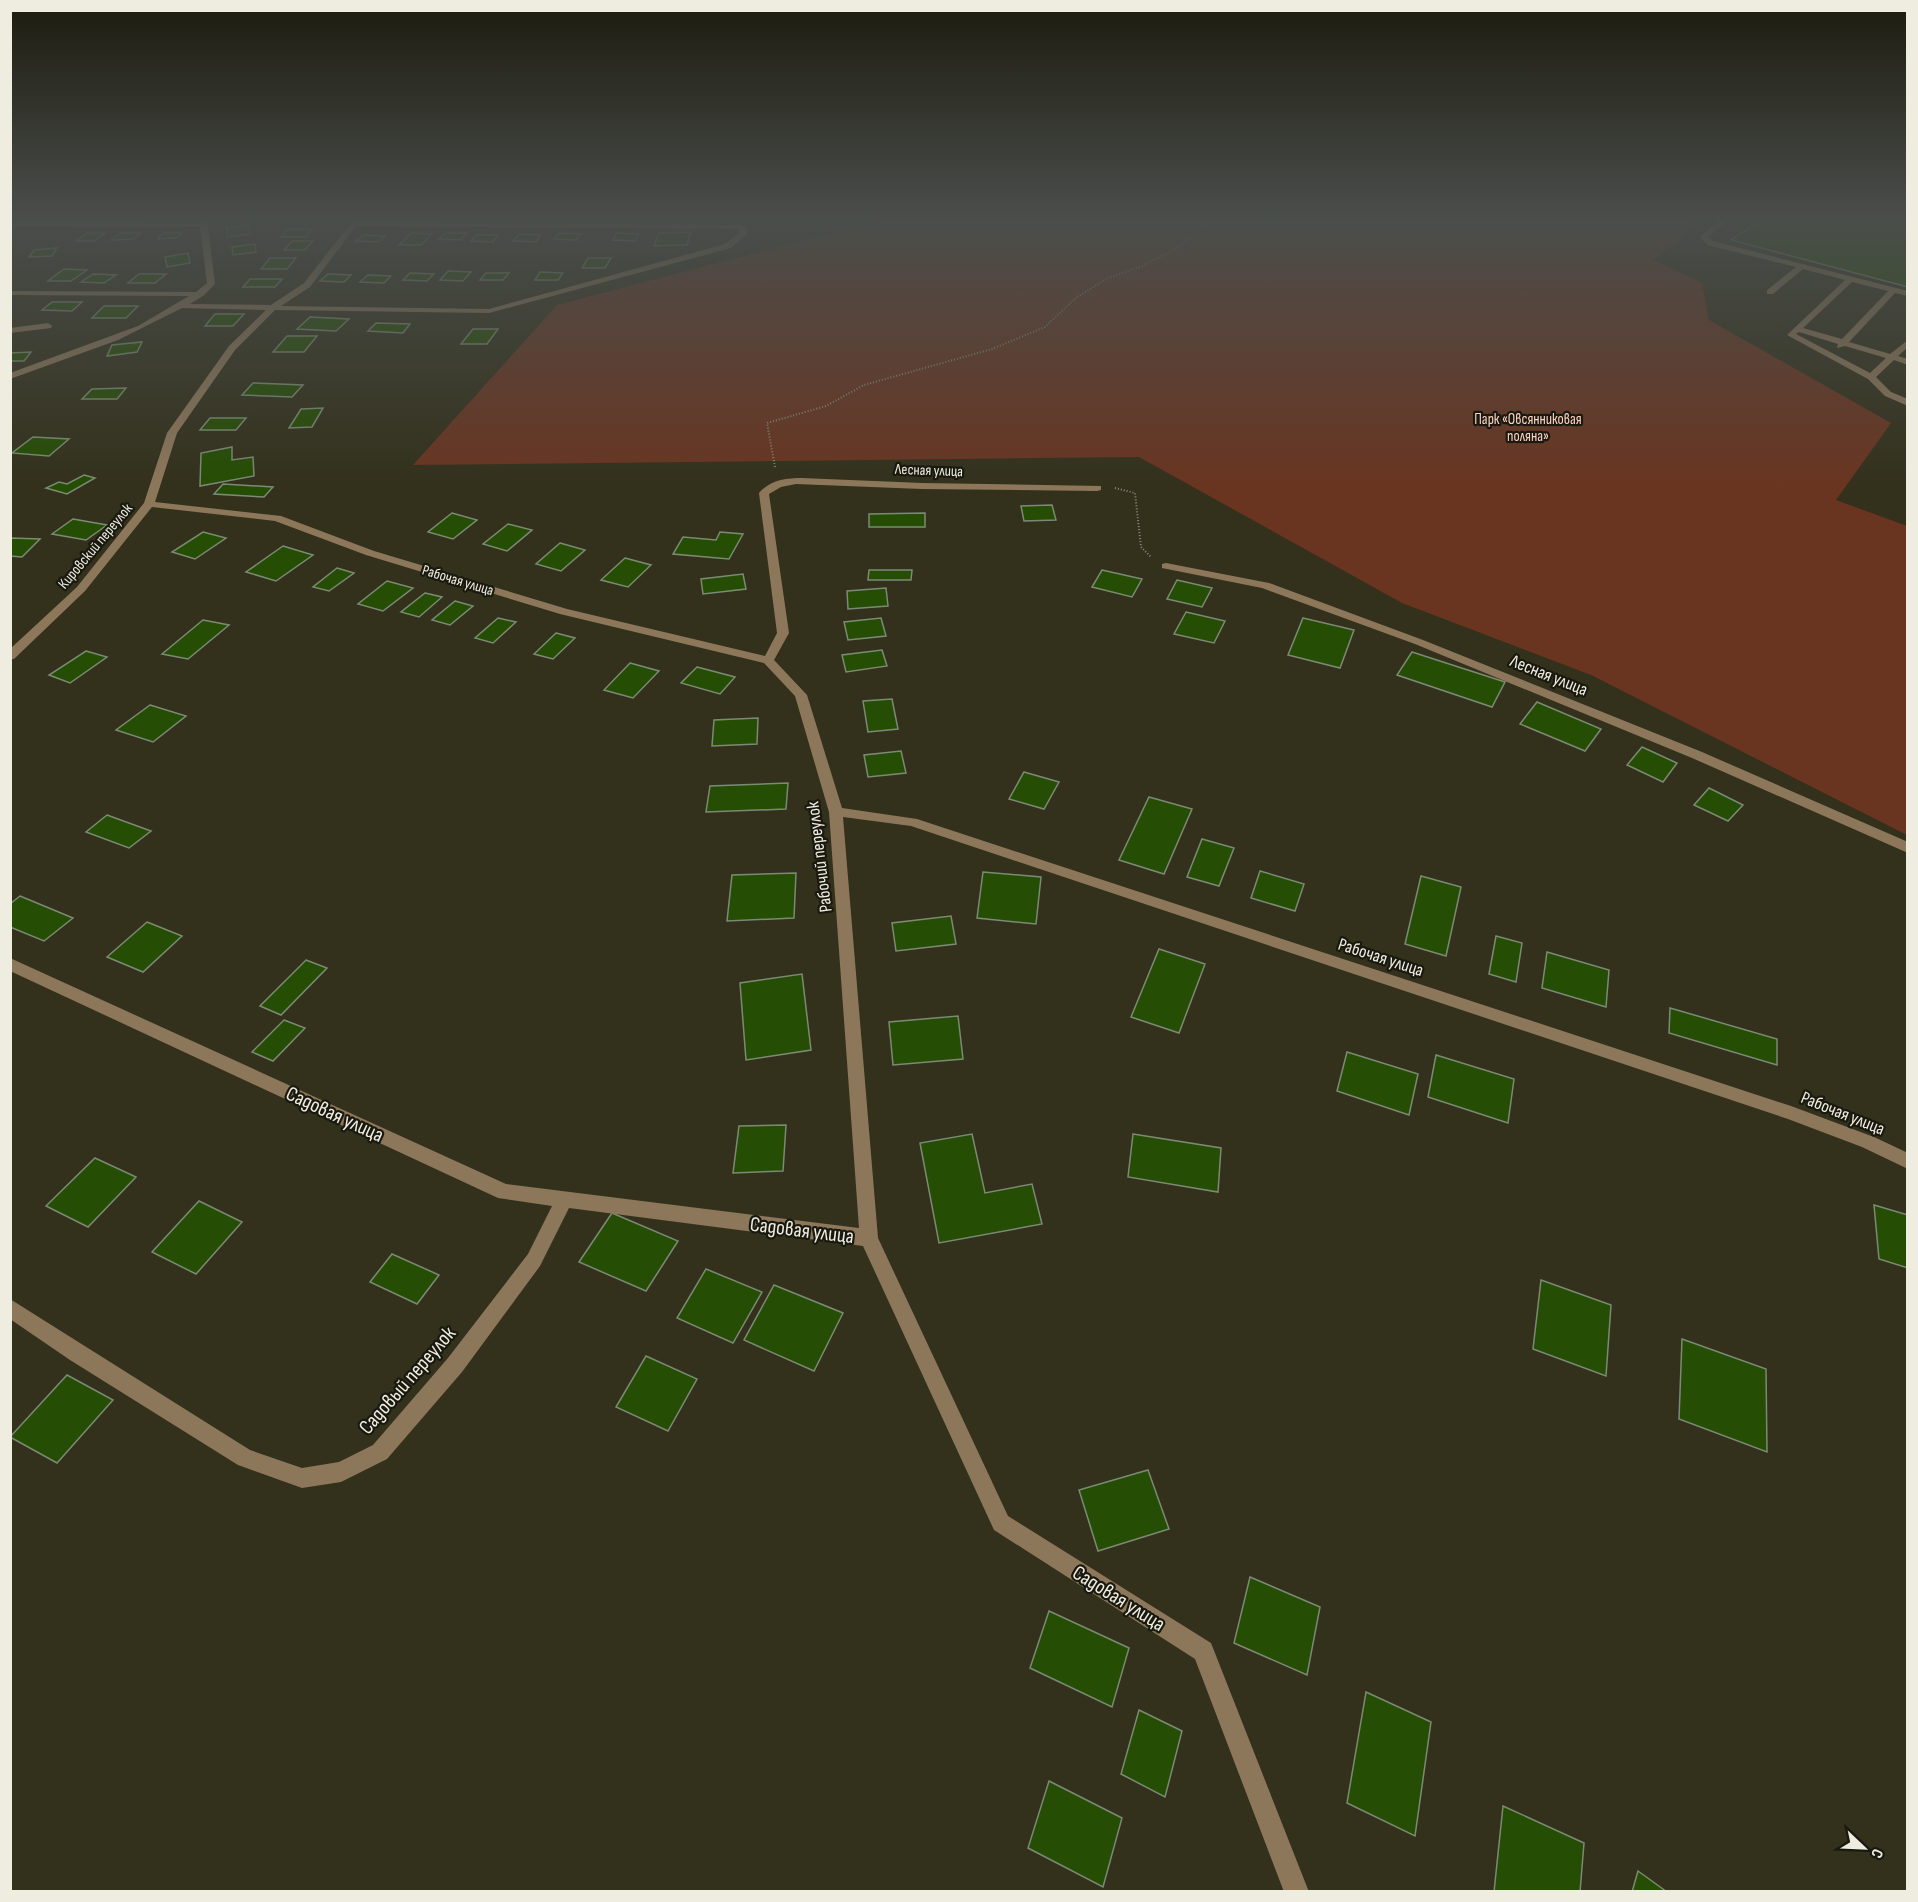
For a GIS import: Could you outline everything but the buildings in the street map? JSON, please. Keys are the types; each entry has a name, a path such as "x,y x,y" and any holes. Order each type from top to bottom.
{"street":[{"path":"10,376 150,324 181,308"},
{"name":"Кировский переулок","path":"10,656 81,589 149,504 172,434 232,348 273,308"},
{"path":"302,308 458,312 489,311 501,308"},
{"path":"1821,308 1791,335 1870,377 1888,394 1908,403"},
{"path":"1830,357 1877,308"},
{"path":"10,331 48,326"},
{"path":"1798,329 1908,362"},
{"path":"1870,377 1908,342"},
{"name":"Лесная улица","path":"768,489 786,481 922,486 1097,488"},
{"path":"768,489 783,633 768,660"},
{"name":"Рабочая улица","path":"149,504 277,518 370,553 564,612 768,660"},
{"name":"Лесная улица","path":"1166,566 1265,585 1419,642 1697,755 1908,848"},
{"name":"Рабочий переулок","path":"768,660 801,694 836,812 869,1238"},
{"name":"Рабочая улица","path":"836,812 912,822 1791,1113 1868,1142 1908,1162"},
{"name":"Садовая улица","path":"10,964 504,1192 869,1238 1001,1524 1203,1651 1297,1892"},
{"name":"Садовый переулок","path":"10,1308 77,1353 245,1458 303,1478 341,1472 380,1452 455,1365 534,1260 564,1199"}],"path":[{"path":"768,489 776,469 767,423 826,406 864,385 992,349 1045,327 1066,308"},
{"path":"1097,488 1127,490 1135,493 1141,547 1149,556 1166,566"}],"green space":[{"name":"Парк «Овсянниковая поляна»","path":"555,308 1707,308 1709,320 1891,423 1836,500 1907,526 1907,835 1591,675 1402,603 1139,457 413,465"}]}
